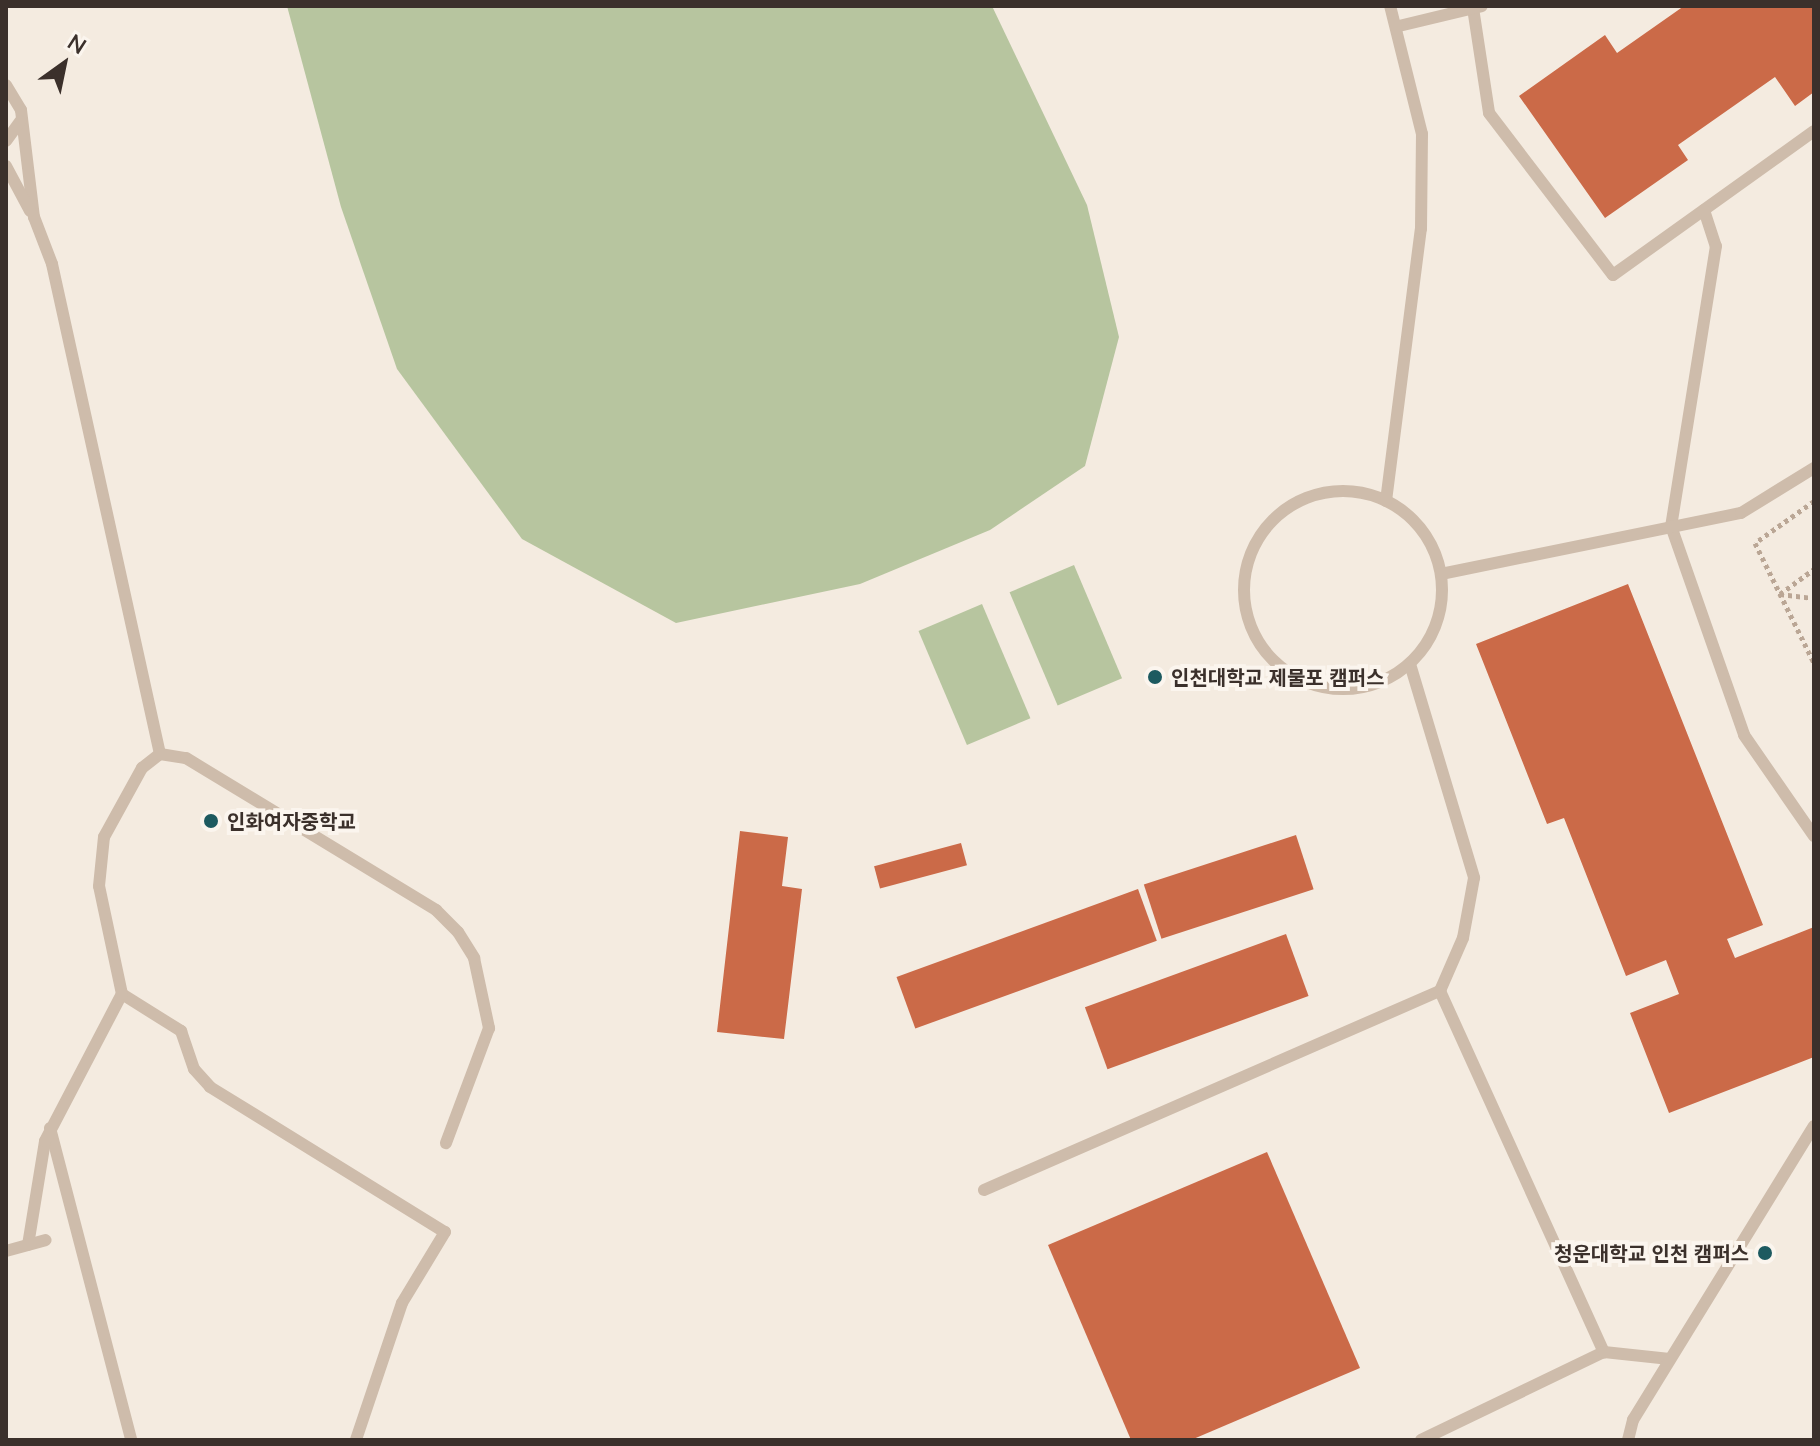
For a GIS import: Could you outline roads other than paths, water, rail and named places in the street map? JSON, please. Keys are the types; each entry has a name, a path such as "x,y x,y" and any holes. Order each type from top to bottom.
{"lane":[{"path":"1386,501 1421,229 1422,134 1399,26 1390,6"},
{"path":"1399,26 1477,7 1489,113 1613,275 1814,131"},
{"path":"6,85 18,99 34,217"},
{"path":"6,141 20,122"},
{"path":"6,166 34,217 52,264 160,754"},
{"path":"1704,210 1716,246 1671,526 1744,735 1814,836"},
{"path":"1441,574 1741,513 1814,468"},
{"path":"1339,491 1386,501 1422,531 1441,574 1437,623 1410,664 1372,686 1313,684 1264,650 1245,607 1249,559 1267,528 1293,505 1339,491"},
{"path":"984,1190 1440,991 1463,938 1474,878 1410,664"},
{"path":"28,1245 50,1128 122,994 100,854 138,774 160,754"},
{"path":"160,754 186,758 436,910 458,932 474,958 489,1028 446,1143"},
{"path":"1440,991 1604,1352"},
{"path":"122,994 181,1031 194,1069 210,1087 445,1232 402,1303 356,1440"},
{"path":"1628,1440 1670,1359 1814,1126"},
{"path":"50,1128 131,1440"},
{"path":"6,1251 46,1240"},
{"path":"1421,1440 1604,1352 1670,1359"}],"place":[{"name":"인천대학교 제물포 캠퍼스","path":"1155,677"},
{"name":"인화여자중학교","path":"211,821"},
{"name":"청운대학교 인천 캠퍼스","path":"1765,1253"}]}
